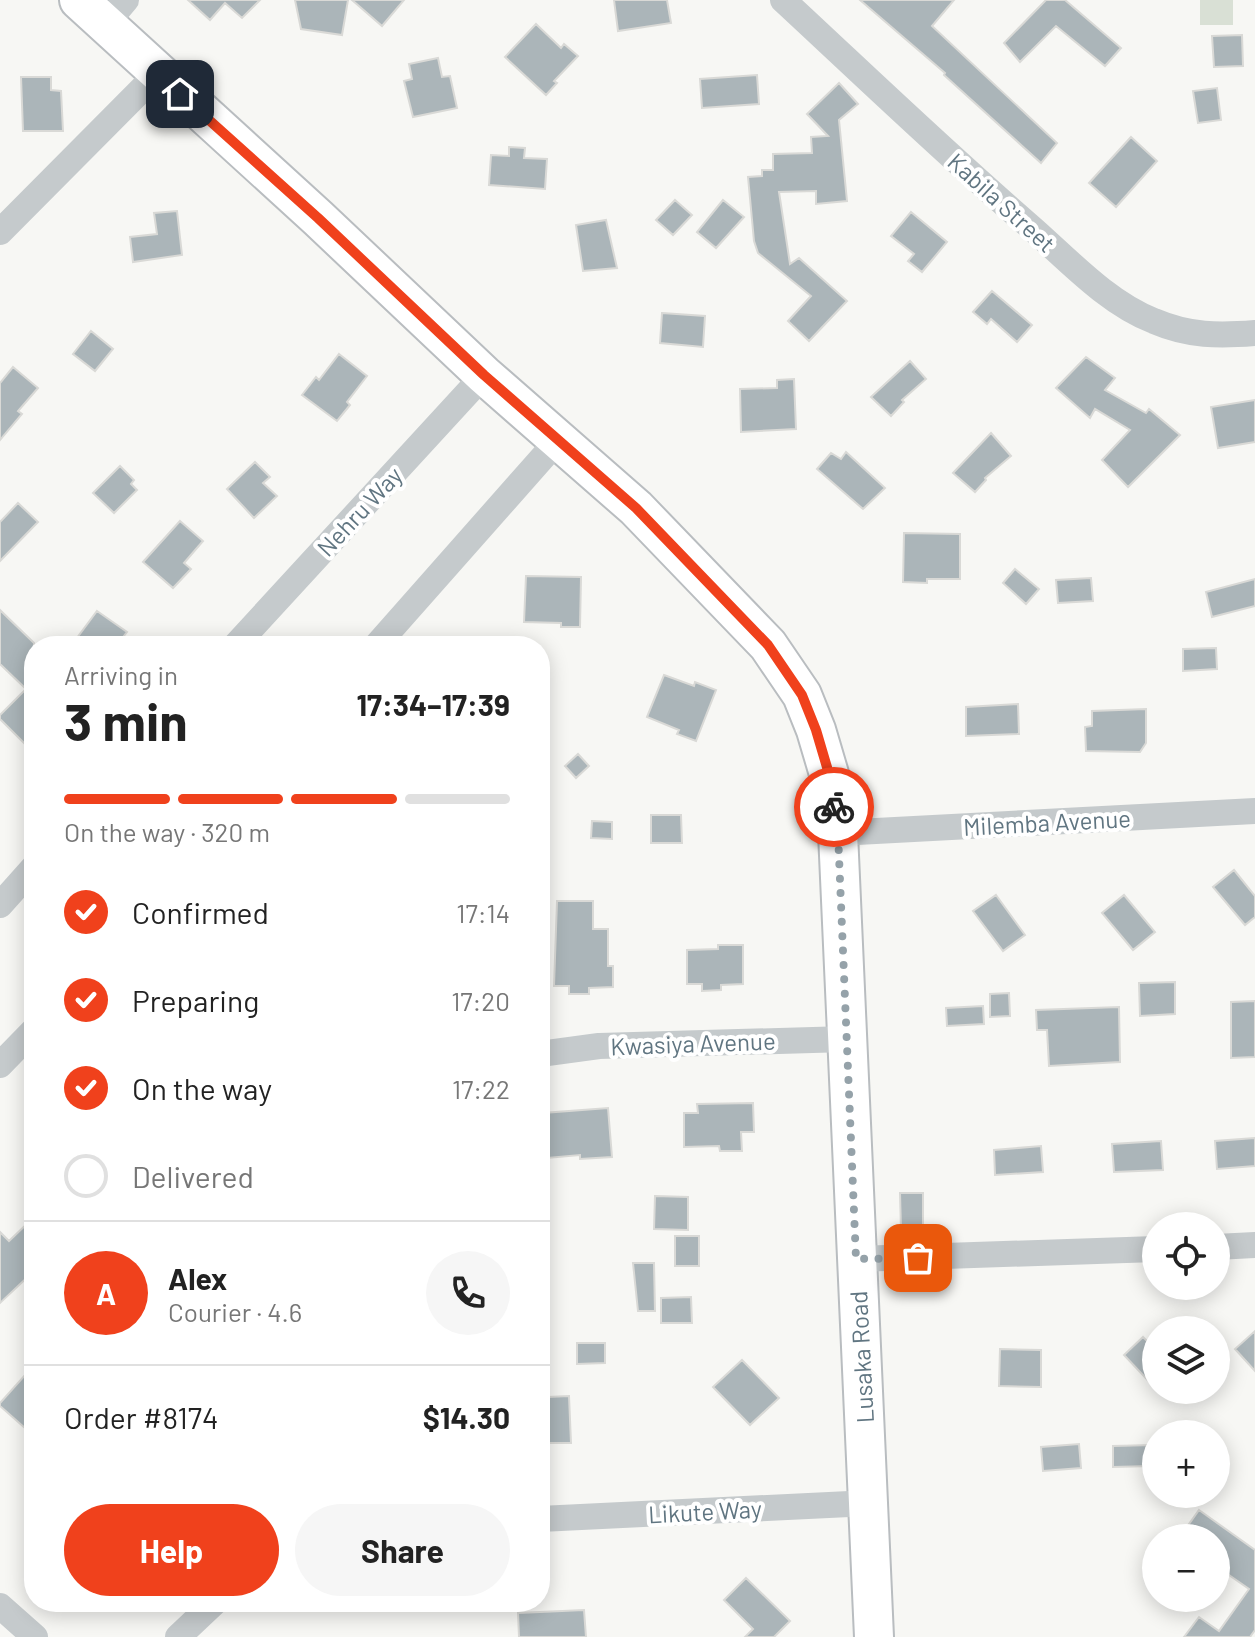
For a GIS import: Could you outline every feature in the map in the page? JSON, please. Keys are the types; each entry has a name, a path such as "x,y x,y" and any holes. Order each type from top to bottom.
{"highway":[{"name":"Lusaka Road","path":"103,8 157,74 318,218 484,375 636,508 768,645 802,695 829,774 838,833 874,1637"}],"street":[{"name":"Kabila Street","path":"783,0 977,181 1104,291 1152,321 1192,334 1224,336 1255,333"},
{"path":"0,232 157,74"},
{"name":"Nehru Way","path":"244,636 484,375"},
{"path":"385,636 559,439"},
{"name":"Milemba Avenue","path":"838,833 1255,811"},
{"path":"0,905 24,878"},
{"name":"Kwasiya Avenue","path":"550,1053 599,1046 847,1039"},
{"path":"0,1065 24,1040"},
{"path":"1230,1246 1255,1245"},
{"path":"856,1259 1142,1249"},
{"name":"Likute Way","path":"550,1519 870,1503"},
{"path":"0,1606 35,1637"},
{"path":"178,1637 204,1612"}],"shaded area":[{"path":"1200,0 1233,0 1233,25 1200,25"}],"building":[{"path":"188,0 260,0 242,18 225,3 210,20"},
{"path":"295,0 348,0 342,35 301,29"},
{"path":"352,0 404,0 382,26"},
{"path":"614,0 667,0 671,23 618,31"},
{"path":"860,0 954,0 932,26 1057,143 1041,163 945,73"},
{"path":"1046,0 1065,0 1121,48 1105,66 1056,26 1020,62 1004,43"},
{"path":"536,24 561,48 564,44 578,56 554,81 557,83 546,95 505,57"},
{"path":"1242,35 1243,66 1214,67 1212,36"},
{"path":"438,58 442,77 450,76 457,108 413,117 404,81 412,79 409,64"},
{"path":"757,75 759,104 702,108 700,79"},
{"path":"21,77 51,77 51,90 61,91 63,131 23,131"},
{"path":"839,83 858,104 839,120 847,201 816,204 816,191 779,192 790,264 799,258 847,301 809,341 788,321 811,296 758,253 754,241 748,177 762,176 762,170 773,170 773,154 812,153 811,137 828,136 807,114"},
{"path":"1217,88 1221,120 1198,123 1193,91"},
{"path":"1131,137 1157,161 1116,207 1089,183"},
{"path":"509,147 525,148 524,158 547,159 545,189 489,185 491,155 509,156"},
{"path":"675,200 692,215 673,235 656,220"},
{"path":"723,200 744,217 716,248 697,232"},
{"path":"177,211 182,255 133,262 130,237 157,234 154,213"},
{"path":"911,212 947,242 922,272 908,261 914,254 891,236"},
{"path":"606,220 617,268 583,271 576,225"},
{"path":"992,291 1032,325 1017,342 991,319 987,324 973,312"},
{"path":"662,313 705,316 703,347 660,343"},
{"path":"91,331 113,349 95,371 73,354"},
{"path":"339,354 367,376 337,421 302,395 316,377 319,380"},
{"path":"1086,357 1115,378 1105,390 1146,413 1149,409 1180,435 1128,487 1102,460 1130,430 1095,409 1090,418 1056,388"},
{"path":"910,361 926,379 902,400 904,402 891,416 871,397"},
{"path":"13,367 38,388 18,411 22,414 0,440 0,383"},
{"path":"794,379 796,429 741,432 740,389 777,388 777,380"},
{"path":"1255,400 1255,442 1218,448 1211,407"},
{"path":"991,433 1011,456 985,478 975,492 953,473"},
{"path":"846,452 885,488 863,509 817,469 831,453 841,459"},
{"path":"255,462 270,477 263,483 277,496 254,518 227,489"},
{"path":"120,466 134,480 131,484 137,490 114,513 93,493"},
{"path":"18,503 38,522 0,561 0,522"},
{"path":"180,521 203,541 184,563 191,569 173,588 143,562"},
{"path":"904,533 960,534 960,579 903,582"},
{"path":"1015,569 1039,589 1026,604 1003,583"},
{"path":"526,576 581,577 580,627 524,622"},
{"path":"1091,578 1093,601 1058,603 1056,580"},
{"path":"1255,579 1255,606 1212,617 1206,592"},
{"path":"0,610 27,636 24,636 24,687 0,664"},
{"path":"97,611 127,632 124,636 78,636"},
{"path":"1216,648 1217,669 1183,671 1183,649"},
{"path":"664,675 716,690 696,741 677,734 679,730 647,717"},
{"path":"24,691 24,743 0,719 0,715"},
{"path":"1018,704 1019,734 966,736 966,707"},
{"path":"1146,709 1146,743 1140,752 1086,751 1085,727 1092,726 1092,711"},
{"path":"578,754 589,766 576,778 565,766"},
{"path":"651,815 681,815 682,843 651,843"},
{"path":"592,821 612,822 612,839 591,838"},
{"path":"1234,870 1255,896 1255,917 1245,925 1213,887"},
{"path":"996,895 1025,935 1003,951 973,911"},
{"path":"1124,895 1155,932 1133,950 1102,913"},
{"path":"557,901 593,901 593,929 608,929 608,966 613,966 613,987 589,988 589,994 569,994 569,986 554,986"},
{"path":"718,945 743,945 743,984 721,985 721,990 702,991 702,984 687,984 687,950 718,949"},
{"path":"1175,982 1175,1014 1140,1016 1139,983"},
{"path":"1009,993 1010,1016 990,1017 990,994"},
{"path":"1255,1001 1255,1057 1231,1058 1231,1002"},
{"path":"983,1006 984,1024 947,1026 946,1008"},
{"path":"1119,1007 1120,1062 1049,1066 1047,1030 1037,1030 1036,1010"},
{"path":"753,1103 754,1132 741,1132 742,1151 720,1151 719,1146 684,1147 684,1113 698,1113 697,1104"},
{"path":"608,1108 612,1157 550,1158 550,1112"},
{"path":"1255,1138 1255,1166 1217,1169 1215,1141"},
{"path":"1161,1141 1163,1170 1114,1172 1112,1144"},
{"path":"1041,1146 1043,1172 995,1175 994,1150"},
{"path":"900,1193 923,1193 923,1230 901,1230"},
{"path":"655,1196 688,1197 688,1230 654,1229"},
{"path":"24,1227 24,1280 0,1303 0,1232 9,1241"},
{"path":"675,1236 699,1236 699,1266 675,1266"},
{"path":"633,1263 654,1263 655,1311 638,1311"},
{"path":"691,1297 692,1323 661,1323 661,1298"},
{"path":"1255,1331 1255,1371 1235,1349"},
{"path":"1142,1338 1142,1374 1124,1355"},
{"path":"577,1343 605,1343 605,1363 577,1364"},
{"path":"1000,1349 1041,1350 1041,1387 999,1386"},
{"path":"742,1360 779,1398 750,1425 713,1387"},
{"path":"24,1376 24,1427 0,1403"},
{"path":"569,1396 571,1443 550,1443 550,1397"},
{"path":"1079,1444 1081,1468 1043,1471 1041,1447"},
{"path":"1142,1445 1142,1466 1113,1467 1113,1446"},
{"path":"1199,1510 1219,1524 1189,1524"},
{"path":"1230,1532 1255,1550 1255,1630 1250,1637 1184,1637 1199,1617 1219,1631 1249,1589 1230,1576"},
{"path":"746,1578 790,1621 774,1637 745,1637 753,1629 724,1600"},
{"path":"584,1610 586,1637 519,1637 518,1613"}],"way so far":[{"path":"834,807 838,833 856,1259 918,1258"}],"route":[{"path":"180,94 318,218 484,375 636,508 768,645 802,695 829,774 834,807"}]}
